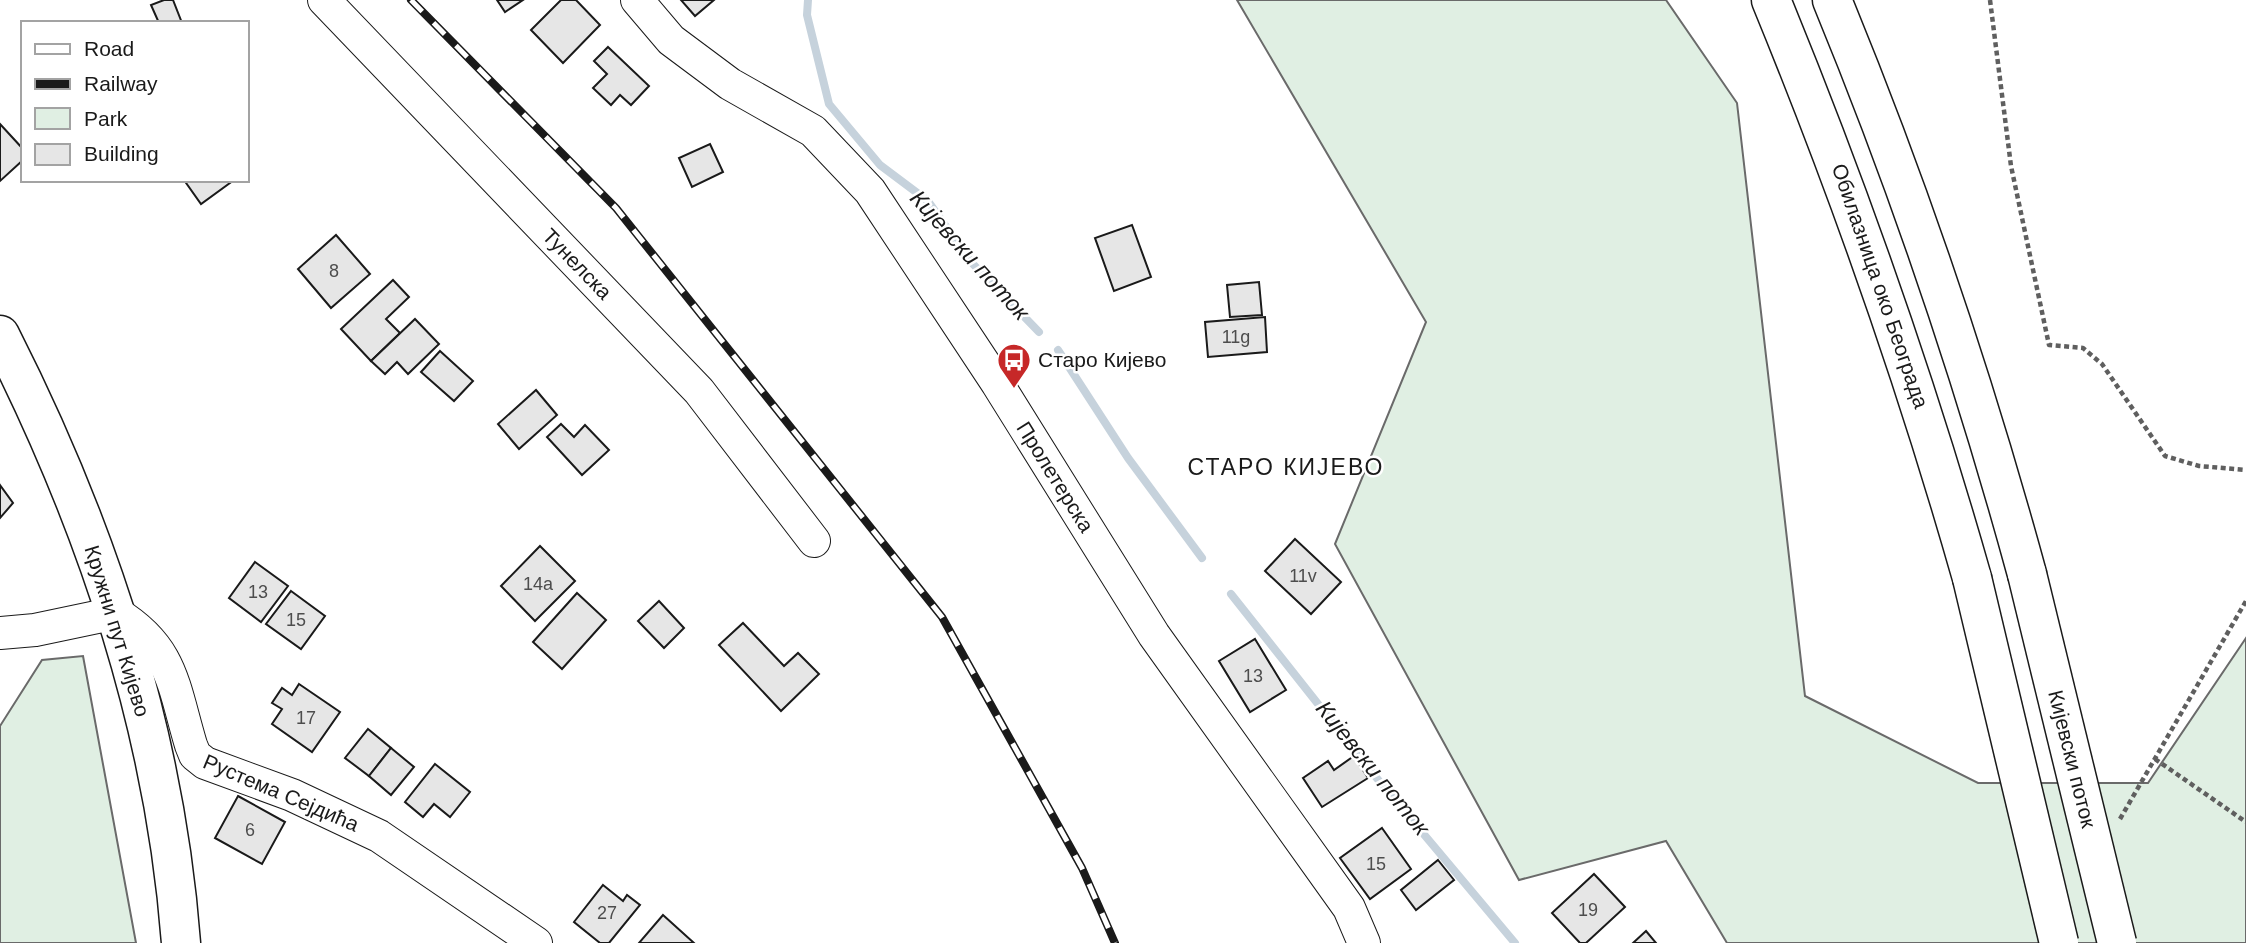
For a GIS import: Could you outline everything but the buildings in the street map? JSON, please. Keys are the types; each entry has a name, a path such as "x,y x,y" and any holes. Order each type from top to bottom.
{"main road":[{"name":"Обилазница око Београда","path":"1771,0 1824,129 1882,287 1932,436 1972,579 2059,943"},
{"name":"Кијевски поток","path":"1832,0 1928,257 1998,470 2027,574 2117,943"},
{"name":"Кружни пут Кијево","path":"0,335 63,468 116,613 142,705 160,789 181,943"}],"street":[{"name":"Тунелска","path":"324,0 699,391 814,541"},
{"name":"Пролетерска","path":"637,0 671,40 691,55 730,84 813,131 870,191 1006,399 1154,635 1349,908 1364,943"},
{"path":"0,633 36,630 116,613"},
{"name":"Рустема Сејдића","path":"116,613 148,636 162,653 191,745 195,755 205,763 292,795 379,836 536,943"}],"path":[{"path":"1990,0 2011,166 2049,345 2082,348 2102,364 2165,456 2199,466 2246,470"},
{"path":"2115,828 2246,601"},
{"path":"2155,759 2246,822"}],"green space":[{"path":"1237,0 1666,0 1737,103 1805,696 1978,783 2148,783 2246,638 2246,943 1727,943 1666,841 1519,880 1335,544 1426,322"},
{"path":"83,656 136,943 0,943 0,726 42,660"}],"waterway":[{"name":"Кијевски поток","path":"808,0 807,15 829,104 880,165 928,201 971,262 1039,332"},
{"name":"Кијевски поток","path":"1058,350 1128,458 1202,558"},
{"name":"Кијевски поток","path":"1231,594 1375,776 1515,943"}],"railway":[{"path":"411,0 616,208 942,617 1082,868 1115,943"}],"place":[{"name":"Старо Кијево","path":"1014,390"}],"district":[{"name":"СТАРО КИЈЕВО","path":"1286,467"}]}
